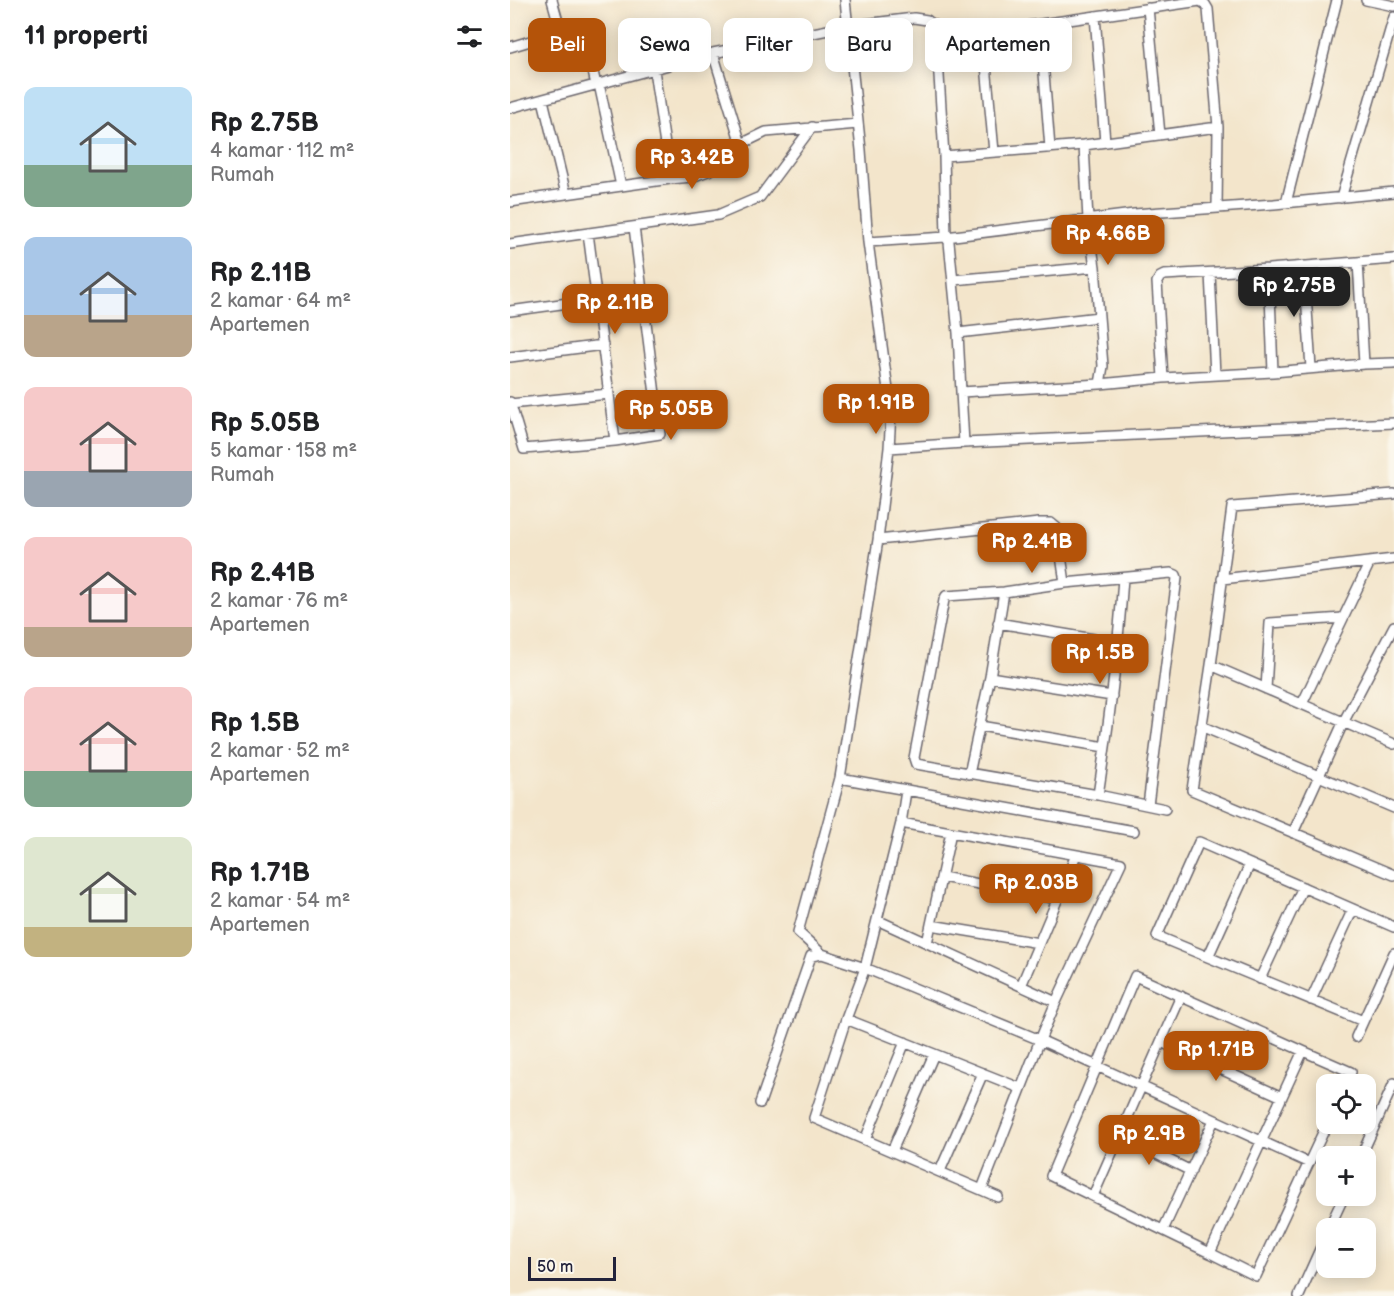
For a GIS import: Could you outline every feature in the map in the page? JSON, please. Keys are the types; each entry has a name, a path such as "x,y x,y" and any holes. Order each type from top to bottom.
{"street":[{"path":"552,0 557,18"},
{"path":"845,0 847,18"},
{"path":"1286,202 1337,0"},
{"path":"1366,0 1394,6"},
{"path":"1072,19 1200,1 1205,4 1208,9 1218,127 1217,208"},
{"path":"1148,8 1160,135"},
{"path":"1095,15 1105,142"},
{"path":"1341,198 1394,17"},
{"path":"741,144 713,53 825,31"},
{"path":"510,46 528,41"},
{"path":"595,72 621,186"},
{"path":"510,108 647,72"},
{"path":"654,72 670,179"},
{"path":"853,72 868,242 891,412 890,448 878,540 840,778 798,932 822,954 865,968 1040,1040 1309,1163"},
{"path":"939,72 946,237 950,242 958,333 964,442"},
{"path":"987,72 994,152"},
{"path":"1044,72 1050,148"},
{"path":"543,100 566,194"},
{"path":"510,202 692,177 708,171 722,161 735,147 766,132 858,124"},
{"path":"510,244 718,215 760,197 812,127"},
{"path":"944,156 1083,146 1218,127"},
{"path":"1083,146 1103,366 1100,384"},
{"path":"868,242 946,237 1134,214 1394,192"},
{"path":"609,394 510,403 524,449 615,441 660,434 634,227"},
{"path":"588,233 615,441"},
{"path":"1163,378 1157,282 1160,277 1394,259"},
{"path":"1358,262 1364,364"},
{"path":"1304,266 1311,368"},
{"path":"953,280 1095,267"},
{"path":"1269,270 1273,372"},
{"path":"1210,273 1215,375"},
{"path":"510,311 597,299"},
{"path":"958,333 1099,317"},
{"path":"510,357 603,345"},
{"path":"961,392 1394,363"},
{"path":"890,448 964,442 1394,423"},
{"path":"1394,494 1232,507 1192,790 1394,875"},
{"path":"878,540 1051,523 1057,528 1065,583"},
{"path":"1222,579 1394,559"},
{"path":"1302,704 1370,562"},
{"path":"1148,805 1176,575 1171,573 1065,583 1004,592 946,596 914,758 916,764 1098,795 1165,809"},
{"path":"1098,795 1112,696 1123,578"},
{"path":"969,774 990,677 1004,592"},
{"path":"1266,689 1270,623 1343,618"},
{"path":"998,624 1118,642"},
{"path":"1293,833 1344,721 1394,626"},
{"path":"1211,665 1394,744"},
{"path":"990,677 1112,696"},
{"path":"980,726 1105,747"},
{"path":"1202,726 1394,808"},
{"path":"840,778 1134,831"},
{"path":"906,791 901,823 865,968 814,1118 998,1197"},
{"path":"901,823 1121,863 1056,1002 1020,1088 982,1189"},
{"path":"927,943 951,832"},
{"path":"1363,1021 1157,936 1198,842 1394,927"},
{"path":"1021,986 1076,855"},
{"path":"1208,957 1250,864"},
{"path":"942,877 1059,899"},
{"path":"1260,979 1303,887"},
{"path":"1311,1000 1353,909"},
{"path":"877,920 1056,1002"},
{"path":"931,925 1039,943"},
{"path":"1356,1037 1394,953"},
{"path":"760,1102 811,956 822,954"},
{"path":"1322,1134 1256,1276 1051,1176 1135,976 1351,1072 1350,1074"},
{"path":"1093,1196 1181,996"},
{"path":"846,1019 1020,1088"},
{"path":"866,1140 905,1042"},
{"path":"1161,1042 1282,1097"},
{"path":"1210,1253 1303,1051"},
{"path":"892,1151 934,1054"},
{"path":"940,1172 983,1073"},
{"path":"1366,1146 1394,1083"},
{"path":"1163,1230 1214,1120"},
{"path":"1120,1136 1191,1171"},
{"path":"1299,1296 1316,1258"}]}
